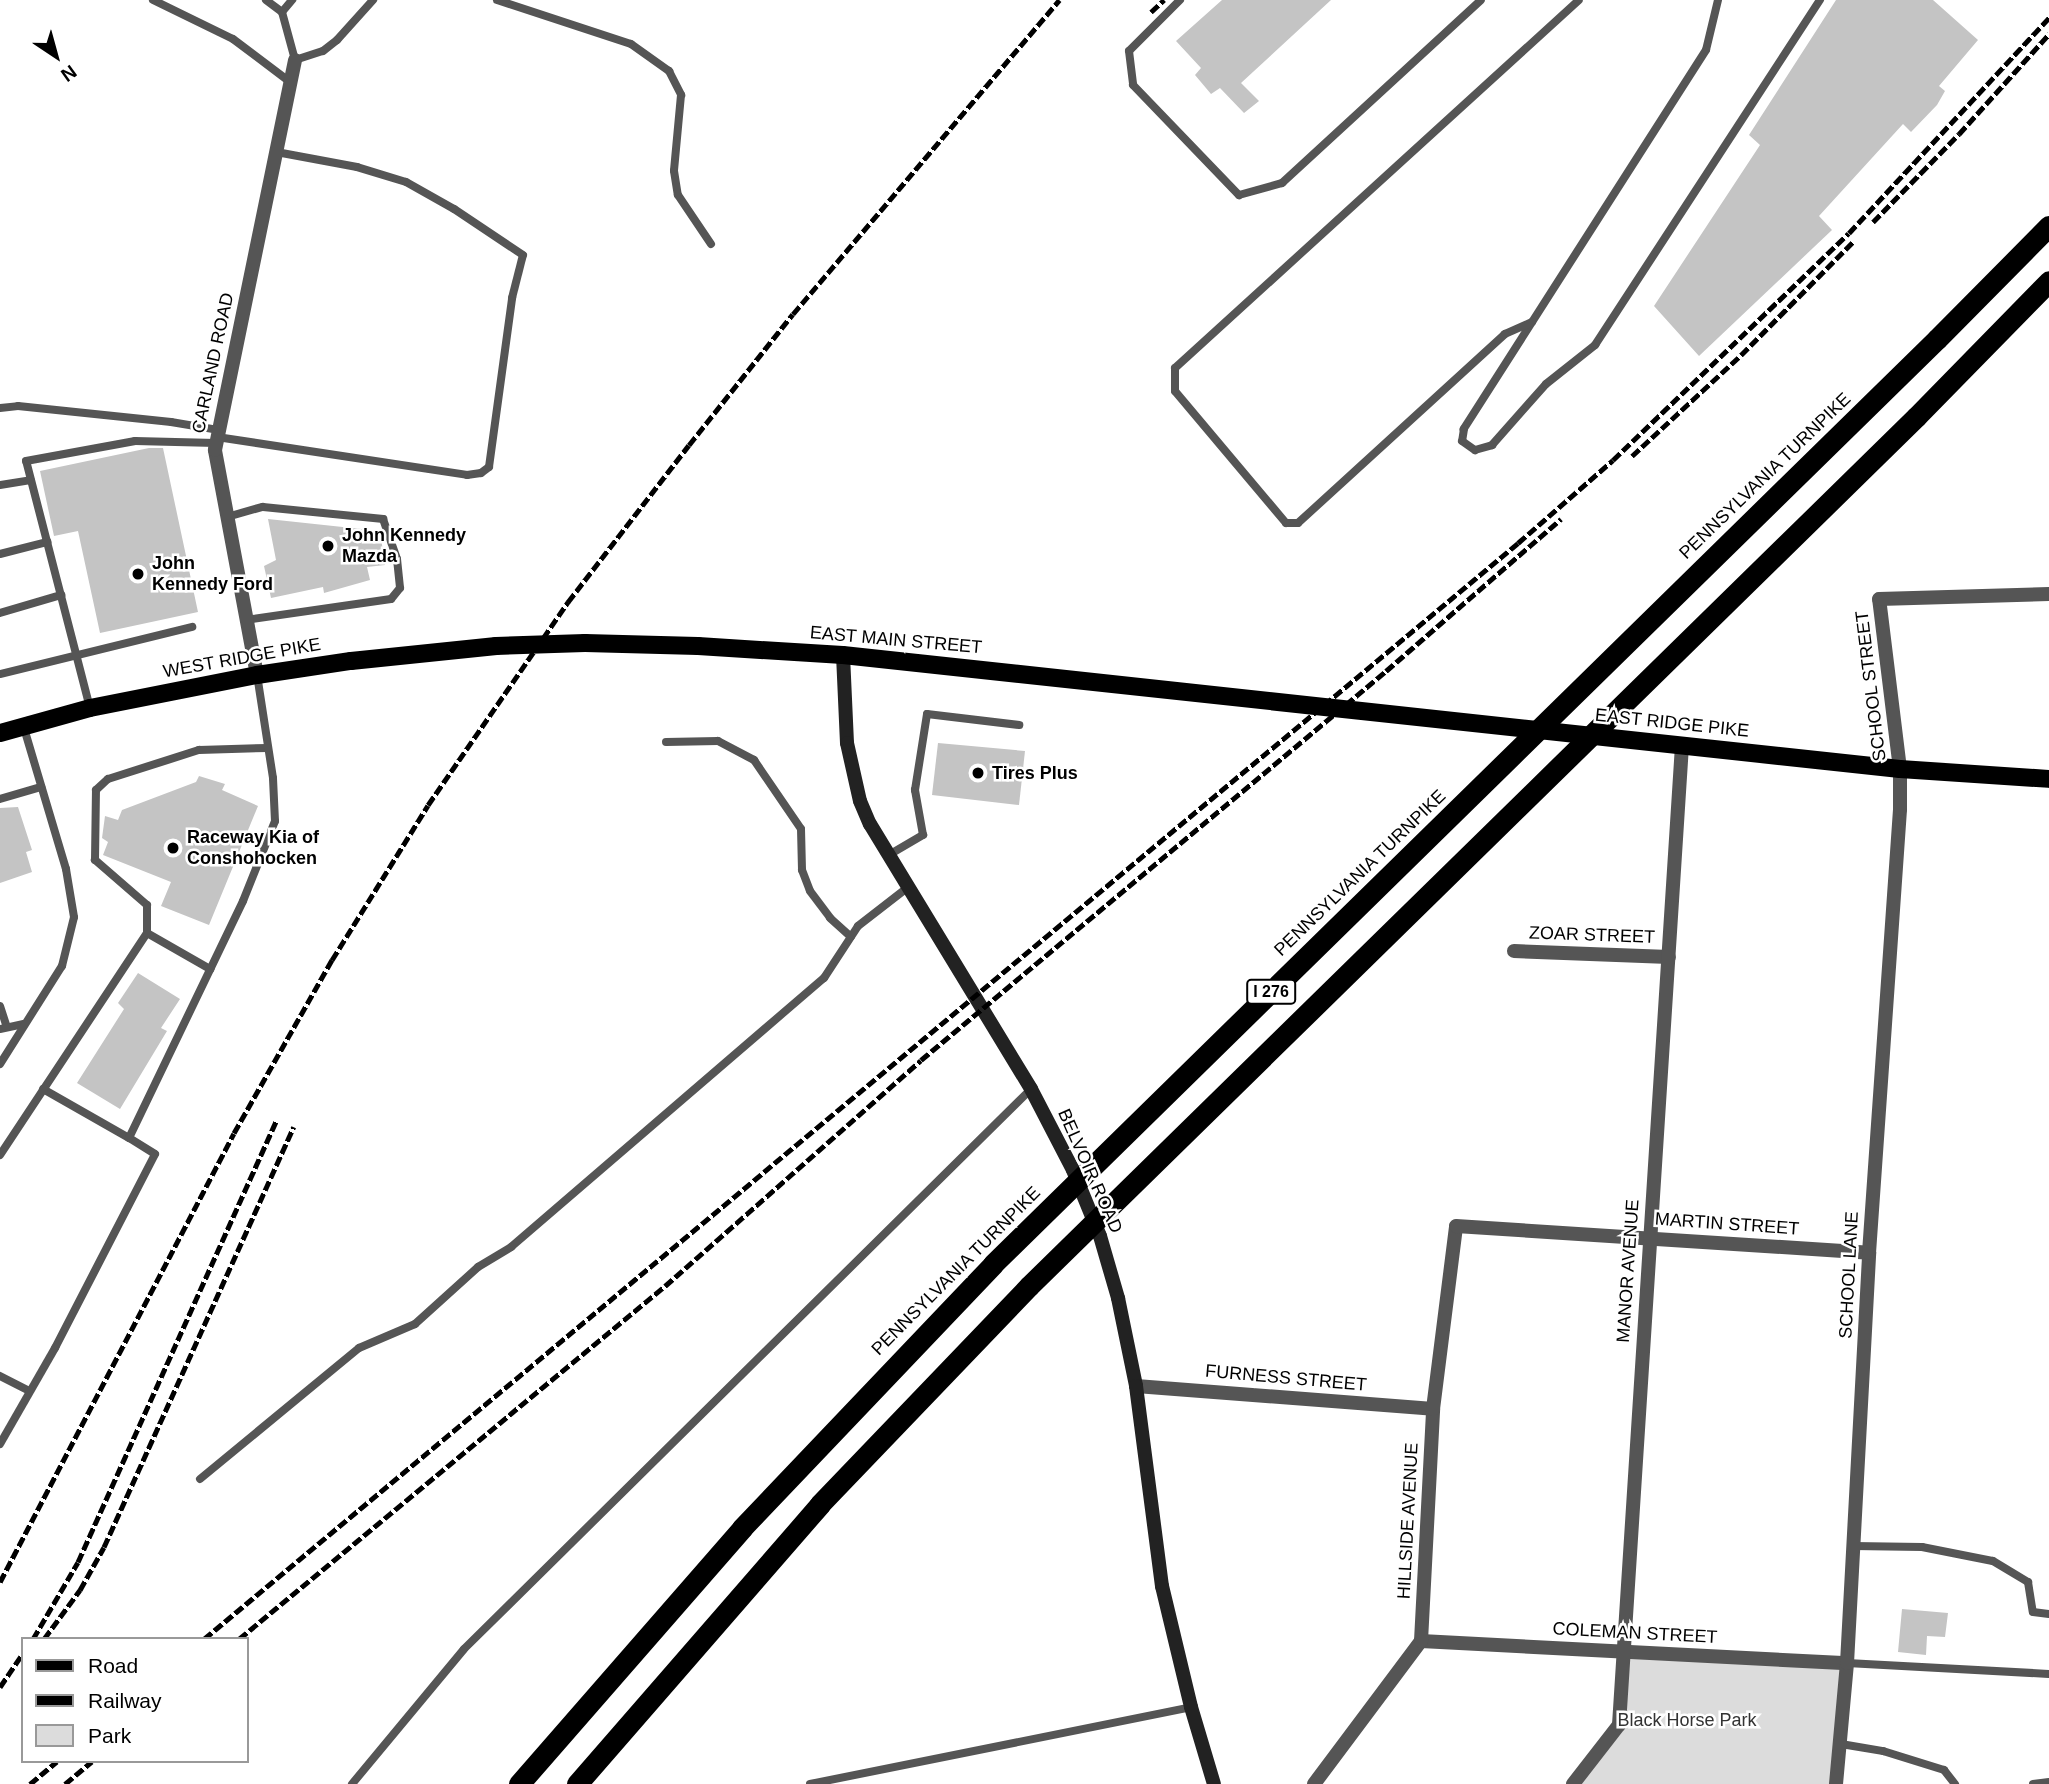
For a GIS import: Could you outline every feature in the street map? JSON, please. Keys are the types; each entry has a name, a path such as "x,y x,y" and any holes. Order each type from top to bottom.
{"highway":[{"name":"PENNSYLVANIA TURNPIKE","path":"519,1784 742,1528 993,1264 1859,416 2049,226"},
{"name":"I 276","path":"577,1784 820,1504 1010,1305 1916,417 2049,281"}],"main road":[{"name":"EAST MAIN STREET","path":"496,646 585,643 698,646 843,655 1290,702"},
{"name":"WEST RIDGE PIKE","path":"0,733 90,708 257,675 364,659 496,646"},
{"name":"EAST RIDGE PIKE","path":"1290,702 1900,769 2049,779"}],"street":[{"name":"CARLAND ROAD","path":"257,675 227,517 217,437 295,60"},
{"name":"SCHOOL STREET","path":"1900,769 1879,599 2049,594"},
{"name":"BELVOIR ROAD","path":"843,655 847,743 853,776 870,824 1055,1133 1088,1204 1110,1268 1136,1386 1162,1586 1191,1707 1214,1784"},
{"name":"MANOR AVENUE","path":"1573,1784 1619,1725 1682,745"},
{"name":"SCHOOL LANE","path":"1836,1784 1847,1663 1869,1253 1900,809 1900,769"},
{"name":"ZOAR STREET","path":"1514,951 1669,957"},
{"name":"MARTIN STREET","path":"1456,1226 1869,1253"},
{"name":"HILLSIDE AVENUE","path":"1421,1641 1433,1409 1456,1226"},
{"name":"FURNESS STREET","path":"1136,1386 1433,1409"},
{"name":"COLEMAN STREET","path":"1421,1641 1847,1663"},
{"path":"1314,1784 1421,1641"}],"lane":[{"path":"153,0 233,39 290,82"},
{"path":"266,0 282,12 295,60 323,51 337,40 373,0"},
{"path":"282,12 292,0"},
{"path":"497,0 631,44 669,71 681,95 674,171 678,195 711,244"},
{"path":"1180,0 1129,51 1133,85 1239,195 1282,183 1481,0"},
{"path":"1532,322 1505,334 1298,523 1286,523 1175,391 1175,368 1579,0"},
{"path":"1718,0 1706,50 1464,429 1462,440 1475,450 1492,445 1546,384 1595,345 1820,0"},
{"path":"0,408 19,406 60,410 467,475 481,473 489,467 512,298 523,255 454,209 406,182 357,167 276,152"},
{"path":"90,708 26,460 135,441 217,437"},
{"path":"0,485 31,480"},
{"path":"227,517 263,507 383,519 391,535 400,588 391,599 246,620"},
{"path":"0,554 47,542"},
{"path":"0,613 61,595"},
{"path":"0,674 192,627"},
{"path":"129,1138 256,872 275,821 257,675"},
{"path":"887,856 923,835 915,790 927,714 1019,725"},
{"path":"0,1064 62,966 74,917 66,869 23,725"},
{"path":"666,742 718,741 754,760 800,829 803,880 830,918 851,937"},
{"path":"0,1155 147,933 147,905 95,860 96,790 108,779 199,750 268,748"},
{"path":"0,799 41,787"},
{"path":"200,1479 359,1348 415,1324 478,1267 512,1247 824,978 858,926 907,888"},
{"path":"147,933 210,969"},
{"path":"0,1006 4,1028 23,1024"},
{"path":"1,1439 155,1154 43,1089"},
{"path":"352,1784 464,1649 1031,1089"},
{"path":"0,1376 29,1391"},
{"path":"1853,1546 1922,1547 1993,1561 2028,1582 2033,1612 2049,1614"},
{"path":"1847,1663 2049,1674"},
{"path":"810,1784 1191,1707"},
{"path":"1841,1744 1883,1751 1944,1770 1955,1784"},
{"path":"2034,1784 2049,1782"}],"green space":[{"name":"Black Horse Park","path":"1623,1652 1847,1663 1836,1784 1573,1784 1619,1725"}],"building":[{"path":"1222,0 1331,0 1241,83 1259,101 1244,113 1220,88 1211,94 1195,75 1201,68 1176,41"},
{"path":"1836,0 1933,0 1978,40 1939,86 1945,91 1937,105 1911,132 1903,124 1819,216 1832,230 1699,356 1654,306 1760,145 1749,135"},
{"name":"John Kennedy Ford","path":"149,448 163,448 198,612 100,633 78,531 54,536 40,471"},
{"name":"John Kennedy Mazda","path":"268,519 380,531 385,565 367,567 370,580 324,593 323,587 271,598 264,566 276,560"},
{"name":"Tires Plus","path":"938,743 1025,751 1019,805 932,795"},
{"name":"Raceway Kia of Conshohocken","path":"199,776 225,784 222,790 258,806 209,925 161,906 171,882 103,855 108,842 102,838 105,816 118,820 122,810 196,782"},
{"path":"18,807 32,850 26,852 32,872 0,883 0,808"},
{"path":"138,973 180,999 161,1028 167,1031 120,1109 77,1083 124,1009 118,1003"},
{"path":"1902,1609 1948,1613 1945,1637 1927,1636 1926,1655 1898,1652"}],"railway":[{"path":"0,1582 234,1133 332,960 428,805 568,602 689,445 793,314 1059,0"},
{"path":"1151,12 1164,0"},
{"path":"206,1637 1518,543 1613,460 1849,233 2049,18"},
{"path":"1873,222 1959,134 2049,34"},
{"path":"1632,456 1741,355 1853,242"},
{"path":"241,1637 665,1286 921,1060 1386,671 1561,519"},
{"path":"34,1637 78,1562 277,1120"},
{"path":"45,1637 80,1590 104,1547 294,1127"},
{"path":"0,1687 21,1656"},
{"path":"30,1784 55,1763"},
{"path":"65,1784 90,1763"}],"place":[{"name":"John Kennedy Mazda","path":"328,546"},
{"name":"John Kennedy Ford","path":"138,574"},
{"name":"Tires Plus","path":"978,773"},
{"name":"Raceway Kia of Conshohocken","path":"173,848"}]}
